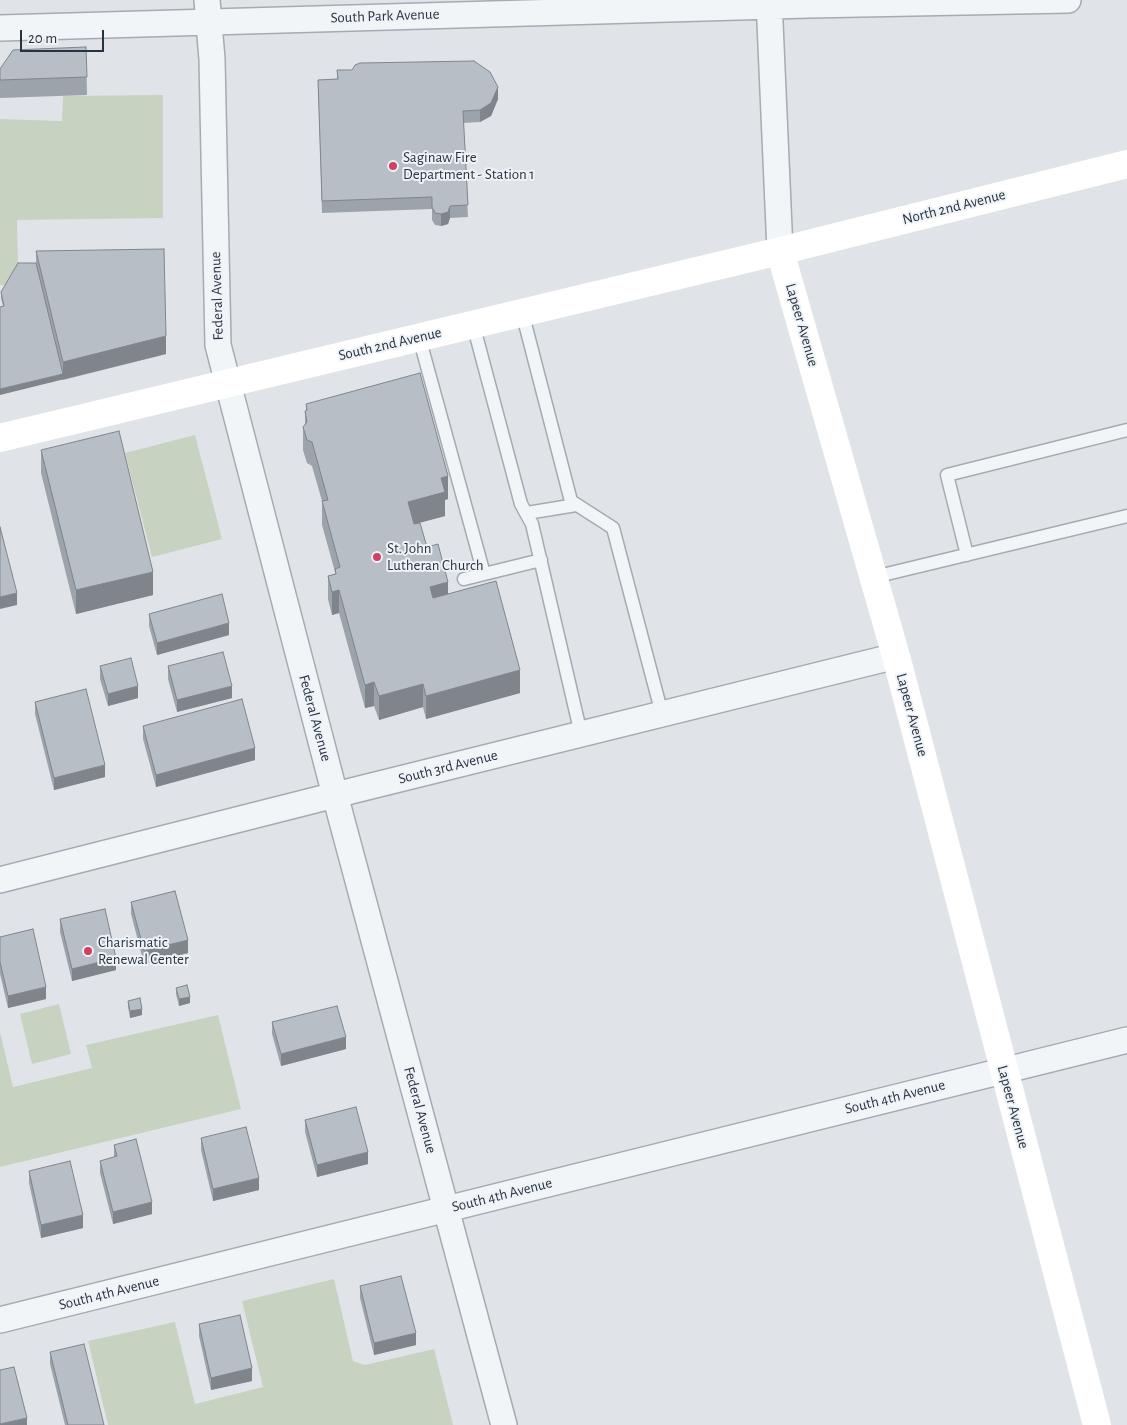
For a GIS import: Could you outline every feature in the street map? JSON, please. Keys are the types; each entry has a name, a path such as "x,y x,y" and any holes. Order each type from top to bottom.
{"street":[{"name":"South Park Avenue","path":"0,28 208,11 1068,0"},
{"name":"Lapeer Avenue","path":"769,3 780,251 896,656 1097,1425"},
{"name":"Federal Avenue","path":"208,11 212,59 218,345 335,795 504,1425"},
{"name":"North 2nd Avenue","path":"780,251 1127,164"},
{"name":"South 2nd Avenue","path":"0,438 780,251"},
{"name":"South 3rd Avenue","path":"0,880 896,656"},
{"name":"South 4th Avenue","path":"0,1320 1127,1040"}],"lane":[{"path":"522,312 570,501 613,528 662,714"},
{"path":"473,324 521,504 532,524 580,734"},
{"path":"419,337 484,574"},
{"path":"967,555 947,475 1127,430"},
{"path":"526,513 576,505"},
{"path":"874,577 1127,516"},
{"path":"464,579 541,560"}],"green space":[{"path":"163,95 163,218 17,220 18,269 8,285 0,285 0,119 62,121 63,96"},
{"path":"195,435 222,539 152,557 125,453"},
{"path":"59,1004 71,1054 32,1064 20,1014"},
{"path":"218,1015 241,1109 0,1167 0,1032 13,1087 92,1068 86,1045"},
{"path":"334,1279 353,1361 365,1365 434,1349 453,1425 108,1425 88,1341 175,1322 195,1404 263,1387 242,1301"}],"building":[{"path":"86,47 87,77 0,80 0,69 13,50"},
{"name":"Saginaw Fire Department - Station 1","path":"474,61 490,72 498,87 491,103 480,110 463,111 468,205 450,206 448,212 441,214 435,213 432,207 432,197 322,201 318,80 338,79 337,70 352,70 355,65 360,63"},
{"path":"164,249 166,336 63,362 36,251"},
{"path":"18,263 36,263 63,374 0,389 0,307 4,306 1,292"},
{"name":"St. John Lutheran Church","path":"420,373 448,476 441,478 445,492 408,502 414,524 420,523 427,547 438,544 448,582 430,587 433,598 496,581 520,670 426,696 423,684 379,696 374,682 365,685 339,590 332,592 328,576 336,574 335,569 340,567 322,501 328,500 312,442 307,440 303,427 307,422 305,411 307,410 306,404"},
{"path":"119,431 153,572 76,590 41,450"},
{"path":"0,527 17,593 0,597"},
{"path":"222,594 229,623 157,643 149,614"},
{"path":"223,652 232,686 177,700 168,666"},
{"path":"131,658 138,686 108,694 100,666"},
{"path":"86,689 105,765 54,778 35,702"},
{"path":"242,699 255,748 156,775 143,726"},
{"path":"175,891 188,940 144,951 131,902"},
{"name":"Charismatic Renewal Center","path":"105,909 116,958 72,969 60,919"},
{"path":"33,929 46,987 8,996 0,962 0,937"},
{"path":"187,985 190,997 179,999 176,988"},
{"path":"140,998 142,1009 130,1011 128,1001"},
{"path":"337,1006 346,1037 281,1054 272,1022"},
{"path":"356,1107 368,1152 317,1165 305,1120"},
{"path":"246,1127 259,1178 213,1189 201,1138"},
{"path":"136,1139 152,1202 113,1212 100,1161 117,1156 114,1145"},
{"path":"70,1161 83,1215 41,1225 29,1171"},
{"path":"401,1276 416,1333 374,1343 360,1286"},
{"path":"240,1315 252,1368 211,1378 199,1324"},
{"path":"84,1344 104,1425 68,1425 50,1352"},
{"path":"14,1367 27,1418 0,1424 0,1370"}],"place":[{"name":"Saginaw Fire Department - Station 1","path":"393,166"},
{"name":"St. John Lutheran Church","path":"377,557"},
{"name":"Charismatic Renewal Center","path":"88,951"}]}
